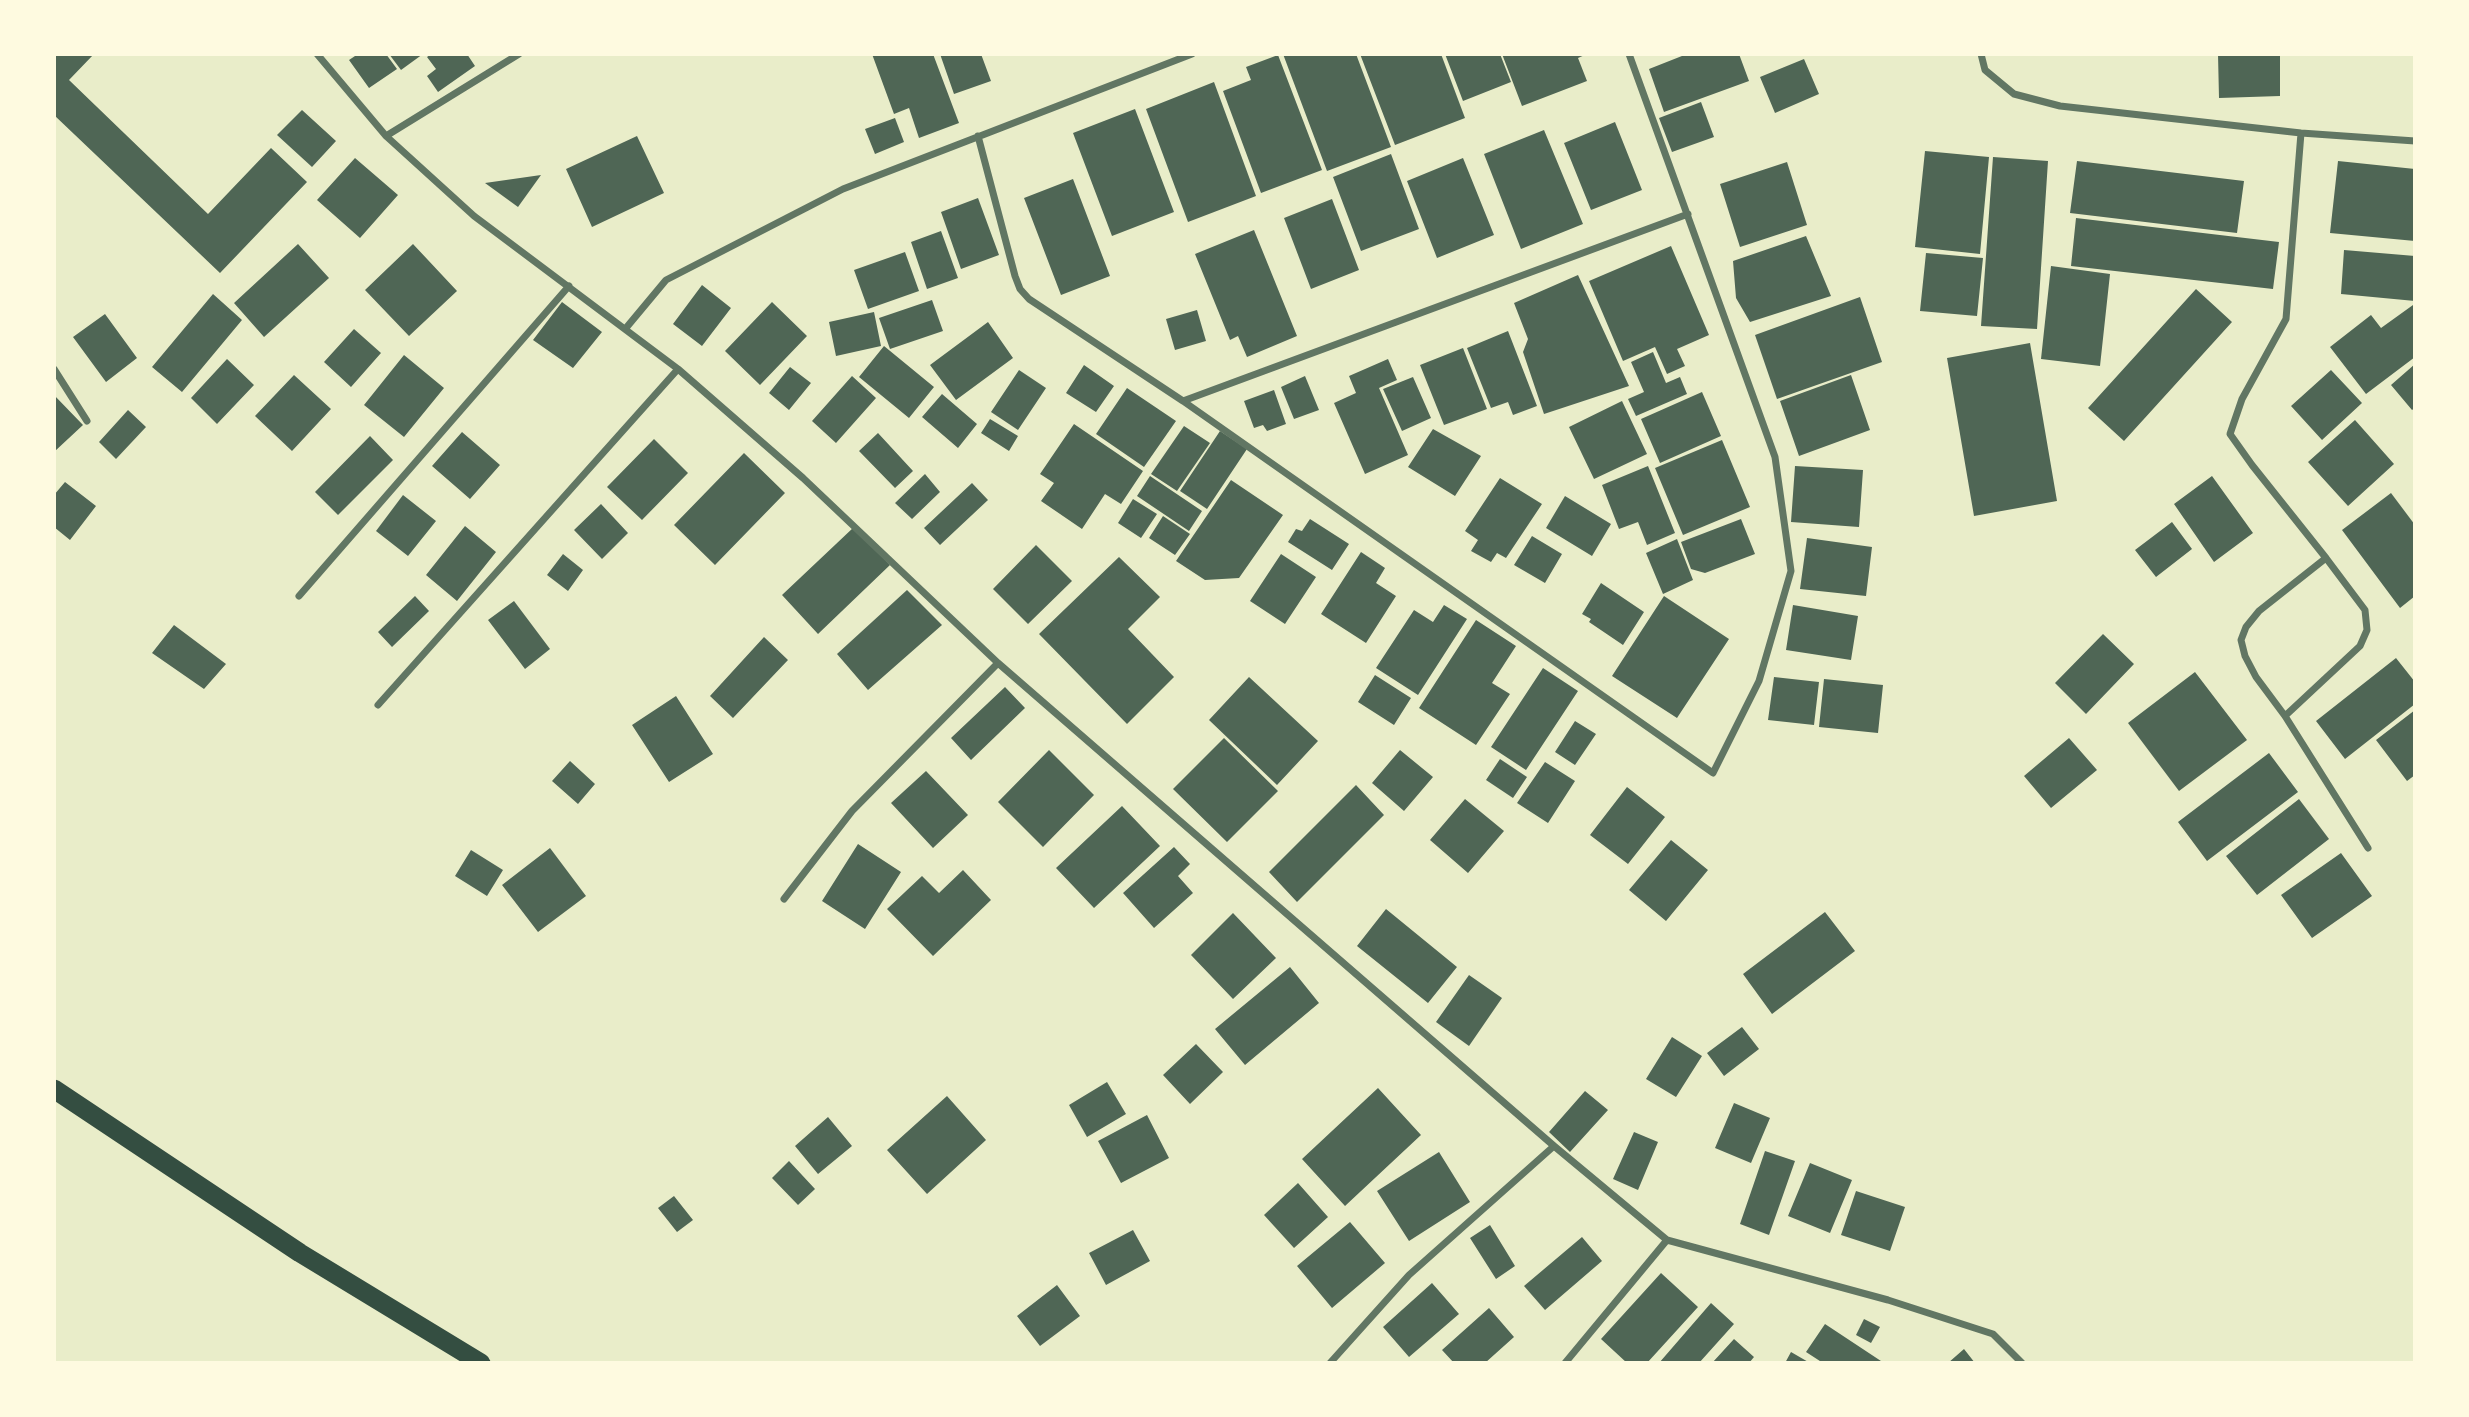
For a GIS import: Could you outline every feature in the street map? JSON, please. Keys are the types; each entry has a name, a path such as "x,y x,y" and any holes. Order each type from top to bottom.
{"highway":[{"path":"54,1088 300,1253 481,1363"}],"street":[{"path":"317,54 386,136 474,216 678,369 803,478 998,663 1554,1146 1667,1240 1888,1300 1993,1334 2022,1363"},
{"path":"386,136 519,54"},
{"path":"625,328 666,280 843,189 1192,54"},
{"path":"978,136 1020,289 1029,299 1183,401 1713,773 1759,681 1791,571 1775,457 1629,54"},
{"path":"1981,54 1986,70 2014,94 2060,106 2301,133 2415,141"},
{"path":"2285,716 2360,646 2367,630 2365,610 2230,434 2242,399 2286,319 2301,133"},
{"path":"1183,401 1688,214"},
{"path":"299,596 569,286"},
{"path":"54,369 87,421"},
{"path":"378,705 678,369"},
{"path":"2326,558 2259,611 2246,627 2241,640 2245,656 2256,677 2285,716 2368,848"},
{"path":"784,899 852,811 998,663"},
{"path":"1330,1363 1409,1275 1554,1146"},
{"path":"1565,1363 1667,1240"}],"building":[{"path":"54,54 94,54 69,80 208,214 271,148 307,182 220,273 54,115"},
{"path":"358,54 386,54 397,69 369,88 349,60"},
{"path":"389,54 423,54 401,70"},
{"path":"431,54 467,54 475,66 438,92 427,76 436,69 427,57"},
{"path":"872,54 933,54 959,123 919,138 909,108 894,114"},
{"path":"940,54 981,54 991,81 954,94"},
{"path":"1283,54 1356,54 1391,147 1327,171"},
{"path":"1360,54 1441,54 1465,118 1395,145"},
{"path":"1445,54 1500,54 1511,82 1463,101"},
{"path":"1502,54 1587,54 1578,58 1587,81 1522,106"},
{"path":"1687,54 1739,54 1749,81 1664,112 1649,69"},
{"path":"2218,54 2280,54 2280,96 2219,98"},
{"path":"1278,55 1322,170 1261,193 1223,91 1251,80 1246,67"},
{"path":"1804,59 1819,94 1775,113 1760,77"},
{"path":"1214,82 1256,196 1188,222 1146,109"},
{"path":"1701,102 1714,137 1672,152 1659,118"},
{"path":"1135,109 1174,212 1112,236 1073,133"},
{"path":"302,110 336,141 312,167 277,135"},
{"path":"895,118 904,142 875,154 865,129"},
{"path":"1615,122 1642,190 1591,210 1564,143"},
{"path":"1544,130 1583,224 1521,249 1484,154"},
{"path":"637,136 664,193 592,227 566,169"},
{"path":"1925,151 1989,157 1980,254 1915,247"},
{"path":"1391,154 1419,229 1361,251 1333,177"},
{"path":"1993,157 2048,161 2037,329 1981,326"},
{"path":"355,158 398,195 360,238 317,200"},
{"path":"1463,158 1494,235 1437,258 1407,181"},
{"path":"2077,161 2244,181 2237,233 2070,213"},
{"path":"2338,161 2415,169 2415,241 2330,233"},
{"path":"1787,162 1807,225 1740,247 1720,184"},
{"path":"541,175 518,207 485,183"},
{"path":"1073,179 1110,276 1061,295 1024,198"},
{"path":"978,198 999,255 961,269 941,212"},
{"path":"1332,199 1359,270 1311,289 1284,218"},
{"path":"2076,218 2279,242 2273,289 2071,266"},
{"path":"1254,230 1297,336 1247,357 1238,336 1230,340 1195,254"},
{"path":"941,231 958,278 927,289 911,242"},
{"path":"1806,236 1831,296 1750,322 1736,298 1733,261"},
{"path":"298,244 329,278 264,337 234,303"},
{"path":"413,244 457,291 409,336 365,290"},
{"path":"1671,246 1709,335 1677,349 1685,366 1667,374 1655,347 1623,361 1589,281"},
{"path":"2344,250 2415,256 2415,301 2341,294"},
{"path":"905,252 919,291 868,309 854,270"},
{"path":"1926,253 1983,258 1977,316 1920,311"},
{"path":"2051,266 2110,274 2100,366 2041,359"},
{"path":"1578,275 1629,386 1544,414 1523,352 1528,339 1514,303"},
{"path":"702,285 731,308 702,346 673,324"},
{"path":"2196,289 2232,322 2124,441 2088,408"},
{"path":"213,294 242,320 182,392 152,367"},
{"path":"1860,297 1882,362 1777,399 1755,335"},
{"path":"932,300 943,331 890,349 879,318"},
{"path":"562,302 602,332 573,368 533,340"},
{"path":"772,302 807,336 760,385 725,351"},
{"path":"2413,305 2415,357 2366,394 2330,347 2371,315 2381,328"},
{"path":"1197,310 1206,341 1175,350 1166,319"},
{"path":"874,312 881,346 836,356 829,322"},
{"path":"105,314 137,358 106,382 73,337"},
{"path":"988,322 1013,358 956,400 930,365"},
{"path":"354,329 381,353 351,387 324,362"},
{"path":"1508,331 1537,406 1513,415 1508,402 1491,408 1467,348"},
{"path":"2030,343 2057,501 1974,516 1947,358"},
{"path":"884,346 934,387 909,418 859,377"},
{"path":"1463,348 1487,409 1444,425 1420,365"},
{"path":"1653,352 1666,383 1680,377 1687,394 1636,416 1628,399 1644,392 1631,362"},
{"path":"404,355 444,388 404,437 364,405"},
{"path":"227,359 254,385 217,424 191,398"},
{"path":"1388,359 1397,380 1379,388 1408,455 1365,474 1334,403 1356,393 1349,376"},
{"path":"2415,364 2415,408 2412,410 2391,385"},
{"path":"1084,365 1114,386 1096,412 1066,393"},
{"path":"790,367 811,383 789,410 769,393"},
{"path":"1019,370 1046,388 1018,430 991,412"},
{"path":"2331,370 2362,403 2322,440 2291,406"},
{"path":"294,375 331,409 292,451 255,416"},
{"path":"1851,375 1870,430 1799,456 1780,401"},
{"path":"852,376 876,398 836,443 812,421"},
{"path":"1305,376 1319,410 1294,419 1281,387"},
{"path":"1413,377 1431,418 1402,431 1383,389"},
{"path":"1127,388 1176,421 1144,467 1096,434"},
{"path":"1274,390 1286,424 1267,431 1263,425 1254,428 1244,401"},
{"path":"1702,392 1721,436 1660,463 1641,419"},
{"path":"942,394 977,424 958,448 922,417"},
{"path":"54,395 83,425 54,452"},
{"path":"1622,401 1647,454 1594,479 1569,427"},
{"path":"128,410 146,427 116,459 99,442"},
{"path":"990,419 1018,436 1009,451 981,433"},
{"path":"2355,420 2394,464 2348,506 2308,462"},
{"path":"1074,424 1143,471 1121,504 1105,494 1082,529 1041,501 1054,483 1040,474"},
{"path":"1184,426 1210,443 1177,491 1151,474"},
{"path":"1433,429 1481,456 1455,496 1408,467"},
{"path":"1220,431 1247,449 1207,509 1180,491"},
{"path":"462,432 500,465 470,499 432,466"},
{"path":"878,433 913,471 895,488 859,451"},
{"path":"370,436 393,460 338,515 315,492"},
{"path":"654,439 688,473 642,520 607,487"},
{"path":"1722,440 1750,507 1683,535 1655,468"},
{"path":"744,453 785,493 715,565 674,525"},
{"path":"1648,466 1675,533 1647,545 1638,522 1619,529 1602,485"},
{"path":"1795,466 1863,470 1859,527 1791,522"},
{"path":"925,474 940,492 912,519 895,503"},
{"path":"1150,476 1202,511 1189,531 1137,496"},
{"path":"2212,476 2253,533 2214,562 2174,504"},
{"path":"1500,478 1542,504 1506,558 1497,553 1491,562 1471,551 1478,540 1465,531"},
{"path":"1231,480 1283,515 1239,578 1205,580 1176,561"},
{"path":"65,482 96,506 70,540 54,527 54,495"},
{"path":"972,483 988,500 940,545 924,528"},
{"path":"2391,493 2415,525 2415,596 2400,608 2342,530"},
{"path":"403,495 436,521 408,556 376,531"},
{"path":"1565,496 1611,524 1592,556 1546,528"},
{"path":"1133,499 1157,514 1141,538 1118,523"},
{"path":"601,504 628,533 602,559 574,530"},
{"path":"1163,516 1190,534 1175,555 1149,538"},
{"path":"1310,519 1349,544 1332,570 1288,542 1296,529 1302,531"},
{"path":"1741,519 1755,554 1705,573 1691,569 1681,542"},
{"path":"2172,522 2192,549 2156,577 2135,550"},
{"path":"465,526 496,552 457,601 426,575"},
{"path":"854,527 890,565 818,634 782,595"},
{"path":"1532,536 1562,554 1545,583 1514,565"},
{"path":"1807,538 1872,547 1866,596 1800,589"},
{"path":"1677,539 1693,580 1663,594 1646,553"},
{"path":"1036,545 1072,581 1028,624 993,589"},
{"path":"1361,552 1385,568 1376,583 1396,596 1366,643 1321,614"},
{"path":"563,554 583,570 568,591 547,575"},
{"path":"1281,554 1316,577 1285,624 1250,601"},
{"path":"1119,557 1160,597 1128,629 1174,677 1127,724 1039,634"},
{"path":"1601,583 1644,612 1623,645 1589,622 1591,619 1582,614"},
{"path":"907,590 942,625 868,690 837,654"},
{"path":"415,596 429,611 392,647 378,632"},
{"path":"1664,596 1729,639 1677,718 1612,676"},
{"path":"514,601 550,649 525,669 488,620"},
{"path":"1444,605 1467,619 1418,695 1376,668 1414,610 1433,622"},
{"path":"1793,605 1858,616 1851,660 1786,650"},
{"path":"1476,620 1516,646 1492,683 1510,694 1476,745 1419,708"},
{"path":"174,625 226,664 204,689 152,653"},
{"path":"2103,634 2134,664 2086,714 2055,683"},
{"path":"764,637 788,660 733,718 710,696"},
{"path":"2396,658 2415,682 2415,704 2345,759 2316,721"},
{"path":"1543,668 1578,691 1526,770 1491,747"},
{"path":"2195,672 2247,740 2179,791 2128,723"},
{"path":"1375,675 1411,698 1394,725 1358,702"},
{"path":"1249,677 1318,741 1277,785 1209,720"},
{"path":"1774,677 1819,682 1814,725 1768,720"},
{"path":"1824,679 1883,685 1878,733 1819,727"},
{"path":"1005,687 1025,708 971,760 951,738"},
{"path":"676,696 713,754 669,782 632,725"},
{"path":"2415,710 2415,775 2407,781 2376,740"},
{"path":"1575,721 1596,734 1575,765 1555,752"},
{"path":"1224,738 1278,791 1227,842 1173,789"},
{"path":"2069,738 2097,770 2051,808 2024,776"},
{"path":"1049,750 1094,795 1043,847 998,802"},
{"path":"1400,750 1433,777 1404,811 1372,783"},
{"path":"2269,753 2298,792 2207,861 2178,822"},
{"path":"1500,759 1527,777 1513,798 1486,780"},
{"path":"570,761 595,784 578,804 552,781"},
{"path":"1545,762 1575,781 1548,823 1517,803"},
{"path":"926,771 968,815 933,848 891,803"},
{"path":"1356,785 1384,815 1297,902 1269,872"},
{"path":"1627,787 1665,817 1628,864 1590,835"},
{"path":"1465,799 1504,831 1468,873 1430,840"},
{"path":"2299,799 2329,839 2257,895 2226,856"},
{"path":"1122,806 1160,846 1094,908 1056,868"},
{"path":"1671,840 1708,870 1666,921 1629,890"},
{"path":"858,844 901,872 865,929 822,901"},
{"path":"1174,847 1190,864 1178,876 1193,893 1154,928 1123,893"},
{"path":"550,848 586,896 538,932 502,885"},
{"path":"471,850 503,870 487,896 455,876"},
{"path":"2341,853 2372,896 2312,938 2281,895"},
{"path":"963,870 991,900 933,956 887,909 922,876 939,893"},
{"path":"1386,909 1457,967 1428,1003 1357,946"},
{"path":"1825,912 1855,951 1772,1014 1743,974"},
{"path":"1233,913 1276,958 1233,999 1191,955"},
{"path":"1290,967 1319,1003 1245,1065 1215,1029"},
{"path":"1469,975 1502,998 1469,1046 1436,1022"},
{"path":"1742,1027 1759,1049 1724,1076 1707,1053"},
{"path":"1672,1037 1702,1056 1676,1097 1646,1079"},
{"path":"1196,1044 1223,1072 1190,1104 1163,1075"},
{"path":"1107,1082 1126,1114 1087,1137 1069,1105"},
{"path":"1378,1088 1421,1135 1345,1206 1302,1159"},
{"path":"1585,1091 1608,1110 1570,1152 1549,1132"},
{"path":"947,1096 986,1140 927,1194 887,1150"},
{"path":"1734,1103 1770,1118 1751,1163 1715,1148"},
{"path":"1147,1115 1169,1158 1121,1183 1098,1141"},
{"path":"828,1117 852,1146 818,1174 795,1146"},
{"path":"1634,1132 1658,1142 1638,1190 1613,1179"},
{"path":"1765,1151 1795,1161 1769,1235 1740,1224"},
{"path":"1439,1152 1470,1202 1409,1241 1377,1191"},
{"path":"789,1161 815,1189 798,1205 772,1178"},
{"path":"1810,1163 1852,1180 1830,1233 1788,1216"},
{"path":"1298,1183 1328,1217 1294,1248 1264,1215"},
{"path":"1856,1191 1905,1207 1890,1251 1841,1235"},
{"path":"674,1196 693,1220 677,1232 658,1208"},
{"path":"1350,1222 1385,1263 1332,1308 1297,1266"},
{"path":"1490,1225 1515,1266 1496,1279 1470,1238"},
{"path":"1133,1230 1150,1261 1106,1285 1089,1253"},
{"path":"1582,1237 1602,1261 1545,1310 1524,1286"},
{"path":"1661,1273 1698,1307 1647,1363 1627,1363 1601,1339"},
{"path":"1432,1283 1459,1314 1409,1357 1383,1327"},
{"path":"1057,1285 1080,1316 1040,1346 1017,1316"},
{"path":"1711,1303 1734,1324 1699,1363 1659,1363"},
{"path":"1489,1308 1514,1337 1485,1363 1454,1363 1442,1350"},
{"path":"1864,1319 1880,1327 1871,1343 1856,1335"},
{"path":"1825,1324 1884,1363 1823,1363 1806,1352"},
{"path":"1734,1339 1754,1357 1749,1363 1712,1363"},
{"path":"1964,1349 1975,1363 1948,1363"},
{"path":"1791,1352 1810,1363 1785,1363"}]}
